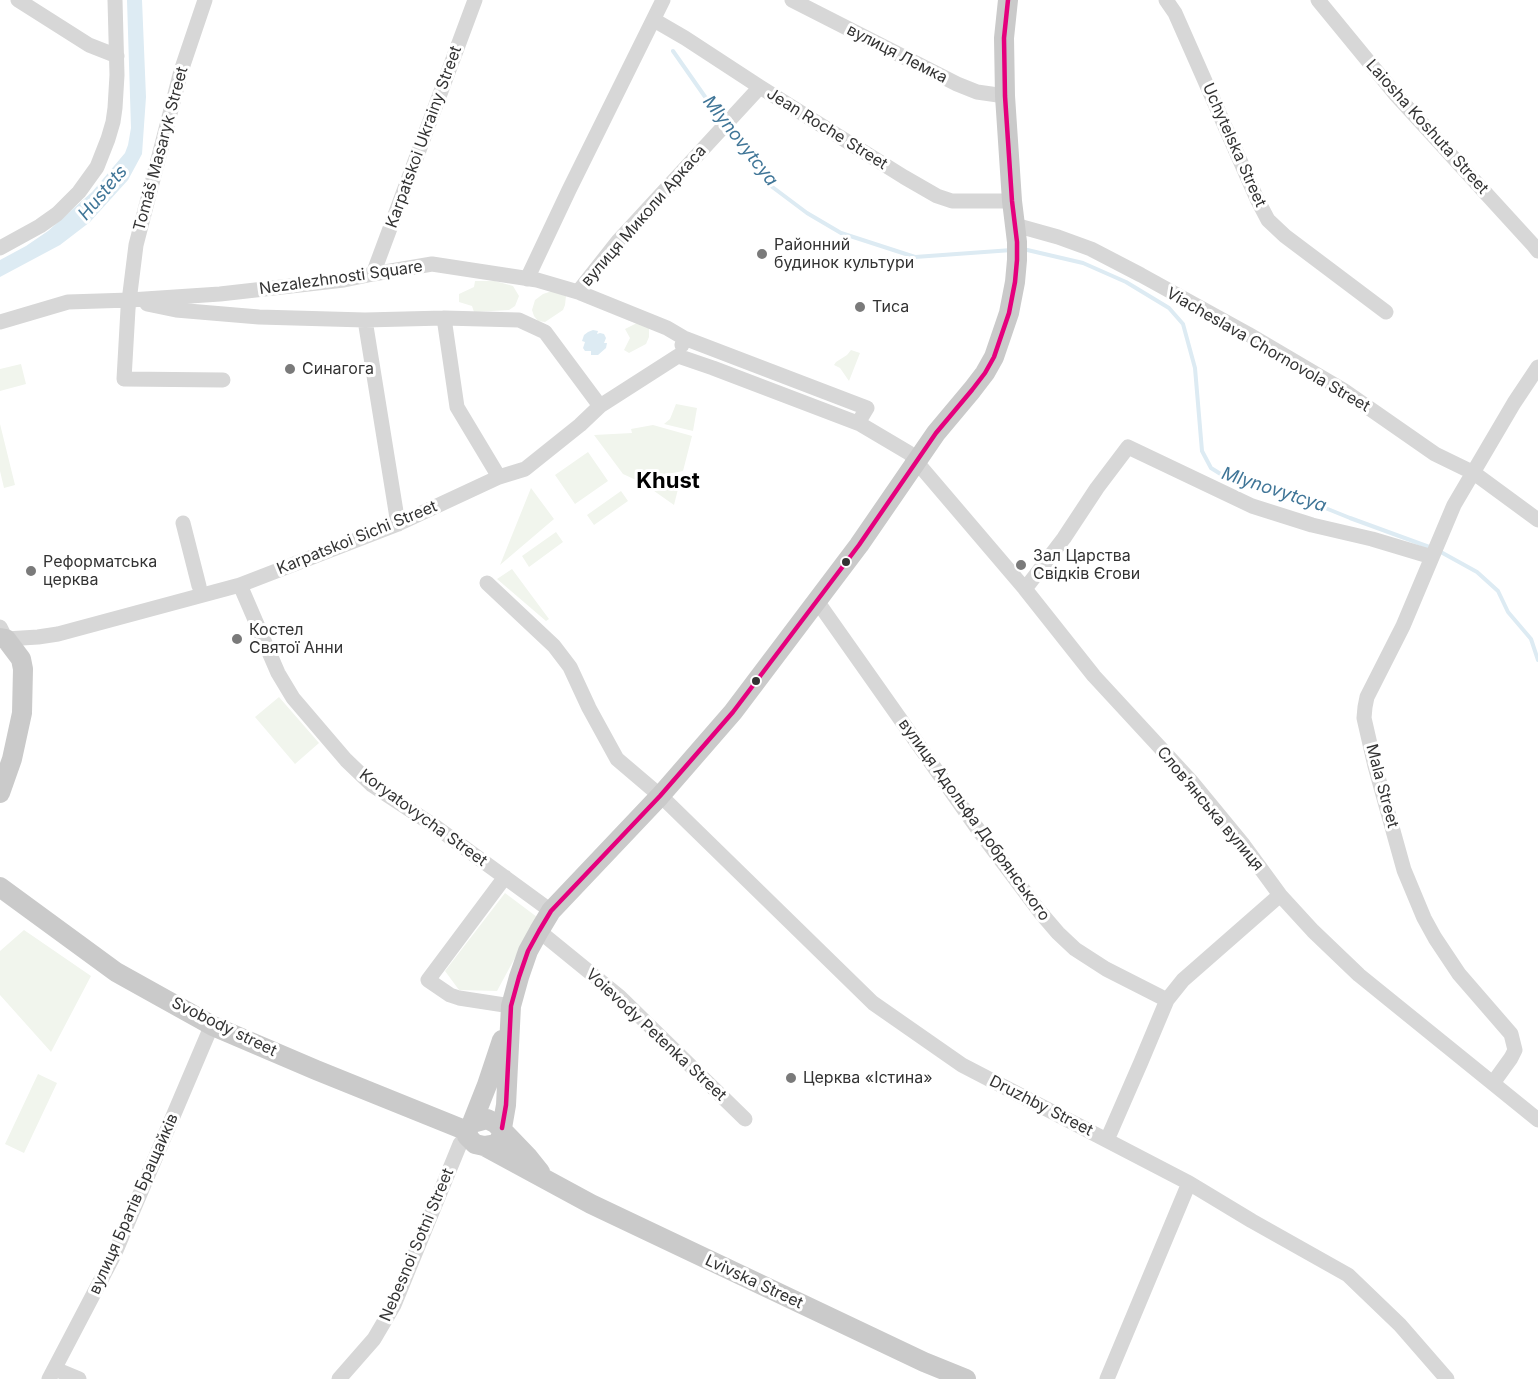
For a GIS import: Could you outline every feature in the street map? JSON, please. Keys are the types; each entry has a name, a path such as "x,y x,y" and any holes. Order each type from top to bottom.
{"main road":[{"path":"511,1010 506,1106 501,1139 496,1144 484,1146 475,1144 468,1130 487,1084 528,951 551,911 660,796 733,712 859,545 936,433 985,373 994,357 1009,313 1015,282 1016,242 1005,96 1004,38 1008,0"},
{"path":"0,793 12,759 22,713 23,669 21,659 2,634"},
{"name":"Svobody street","path":"0,887 116,972 213,1026 316,1070 468,1130"},
{"path":"468,1130 487,1119 503,1130"},
{"name":"Lvivska Street","path":"503,1130 545,1179"},
{"name":"Lvivska Street","path":"484,1146 632,1224 924,1362 966,1379"}],"street":[{"path":"18,0 89,45 117,56"},
{"path":"0,248 57,214 79,192 97,167 113,122 117,75 115,0"},
{"name":"Tomáš Masaryk Street","path":"205,0 181,71 136,244 124,379 223,380"},
{"name":"Karpatskoi Ukrainy Street","path":"373,274 475,0"},
{"path":"530,272 663,0"},
{"name":"вулиця Лемка","path":"792,0 957,84 977,92 1005,96"},
{"name":"Uchytelska Street","path":"1166,0 1175,12 1268,220 1285,236 1386,312"},
{"name":"Laiosha Koshuta Street","path":"1318,0 1396,95 1538,251"},
{"name":"Jean Roche Street","path":"654,20 937,196 952,201 1012,201"},
{"name":"вулиця Миколи Аркаса","path":"579,291 619,240 760,87"},
{"name":"Viacheslava Chornovola Street","path":"1016,242 1058,237 1091,249 1141,275 1343,390 1435,454 1474,473 1538,520"},
{"name":"Nezalezhnosti Square","path":"0,322 68,302 232,293 344,280 432,264 530,272 667,328 684,338"},
{"name":"Nezalezhnosti Square","path":"130,300 176,310 259,317 519,320 546,332 600,406"},
{"path":"444,318 457,407 499,477"},
{"path":"365,320 398,524"},
{"path":"859,424 867,408 684,338 678,356 859,424 896,444 917,462"},
{"name":"Karpatskoi Sichi Street","path":"2,634 48,636 240,585 398,524 499,477 525,469 600,406 678,356"},
{"name":"Mala Street","path":"1493,1083 1515,1050 1511,1034 1459,974 1424,918 1404,870 1364,718 1367,697 1403,626 1454,505 1538,367"},
{"path":"1025,589 1128,447 1252,506 1312,525 1372,539 1432,557"},
{"name":"Словʼянська вулиця","path":"917,462 1025,589 1094,676 1191,782 1242,843 1280,895 1313,931 1359,975 1537,1117"},
{"path":"183,522 199,586"},
{"name":"Druzhby Street","path":"487,582 554,646 570,667 617,759 660,796 873,1003 963,1065 1189,1183 1348,1275 1400,1325 1447,1379"},
{"name":"Koryatovycha Street","path":"240,585 278,673 293,698 339,753 372,784 436,826 551,911"},
{"name":"вулиця Адольфа Добрянського","path":"817,601 977,828 1058,933 1075,949 1106,969 1167,1000"},
{"path":"505,877 428,980 459,999 511,1010"},
{"path":"1107,1140 1167,1000 1183,980 1280,895"},
{"name":"Voievody Petenka Street","path":"539,931 620,997 745,1119"},
{"name":"вулиця Братів Бращайків","path":"52,1374 114,1255 213,1026"},
{"name":"Nebesnoi Sotni Street","path":"339,1379 374,1339 394,1305 460,1144 468,1130"},
{"path":"1107,1379 1189,1183"},
{"path":"52,1374 79,1379"}],"shaded area":[{"path":"475,281 495,281 513,286 519,296 515,306 509,310 474,312 472,306 459,302 459,294 474,287"},
{"path":"552,291 566,296 563,310 545,322 538,321 532,310 535,300"},
{"path":"637,323 649,328 649,337 646,344 629,353 624,350 630,338 625,329"},
{"path":"851,350 860,353 849,381 840,368 834,365"},
{"path":"21,364 26,384 0,391 0,369"},
{"path":"676,404 697,408 693,431 664,424 670,419"},
{"path":"0,424 15,485 4,488 0,471"},
{"path":"653,425 692,436 683,471 636,480 623,474 594,435 632,433 631,429"},
{"path":"588,452 608,481 575,504 555,475"},
{"path":"681,477 674,505 647,486"},
{"path":"531,488 554,519 500,565"},
{"path":"621,491 628,501 594,525 587,515"},
{"path":"556,532 563,542 529,567 522,556"},
{"path":"512,569 549,619 546,621 497,579"},
{"path":"279,697 319,743 295,764 255,717"},
{"path":"505,893 537,917 497,991 459,990 445,971"},
{"path":"24,930 91,976 51,1052 0,995 0,951"},
{"path":"38,1074 57,1083 24,1153 5,1144"}],"water":[{"name":"Hustets","path":"127,0 142,0 146,97 142,154 128,180 90,222 60,245 0,277 0,260 48,231 92,192 125,153 131,128"},
{"path":"593,330 598,331 597,334 604,334 606,338 604,343 607,343 606,348 598,355 591,355 591,351 585,351 583,348 584,335"}],"waterway":[{"name":"Mlynovytcya","path":"673,51 722,121"},
{"name":"Mlynovytcya","path":"727,130 771,186 807,213 841,233 915,257 1012,250"},
{"name":"Mlynovytcya","path":"1023,249 1083,263 1126,282 1169,308 1183,324 1195,368 1202,451 1211,468 1227,478 1252,484 1266,484 1432,548"},
{"name":"Mlynovytcya","path":"1439,551 1477,572 1498,591 1508,612 1531,639 1538,660"}],"transit line":[{"path":"502,1128 506,1105 511,1006 528,951 551,911 660,796 733,712 859,545 936,433 985,373 994,357 1009,313 1017,260 1005,96 1004,38 1008,0"}],"place":[{"name":"Районний будинок культури","path":"762,254"},
{"name":"Тиса","path":"860,307"},
{"name":"Синагога","path":"290,369"},
{"name":"Зал Царства Свідків Єгови","path":"1021,565"},
{"name":"Реформатська церква","path":"31,571"},
{"name":"Костел Святої Анни","path":"237,639"},
{"name":"Церква «Істина»","path":"791,1078"}],"district":[{"name":"Khust","path":"668,481"}]}
